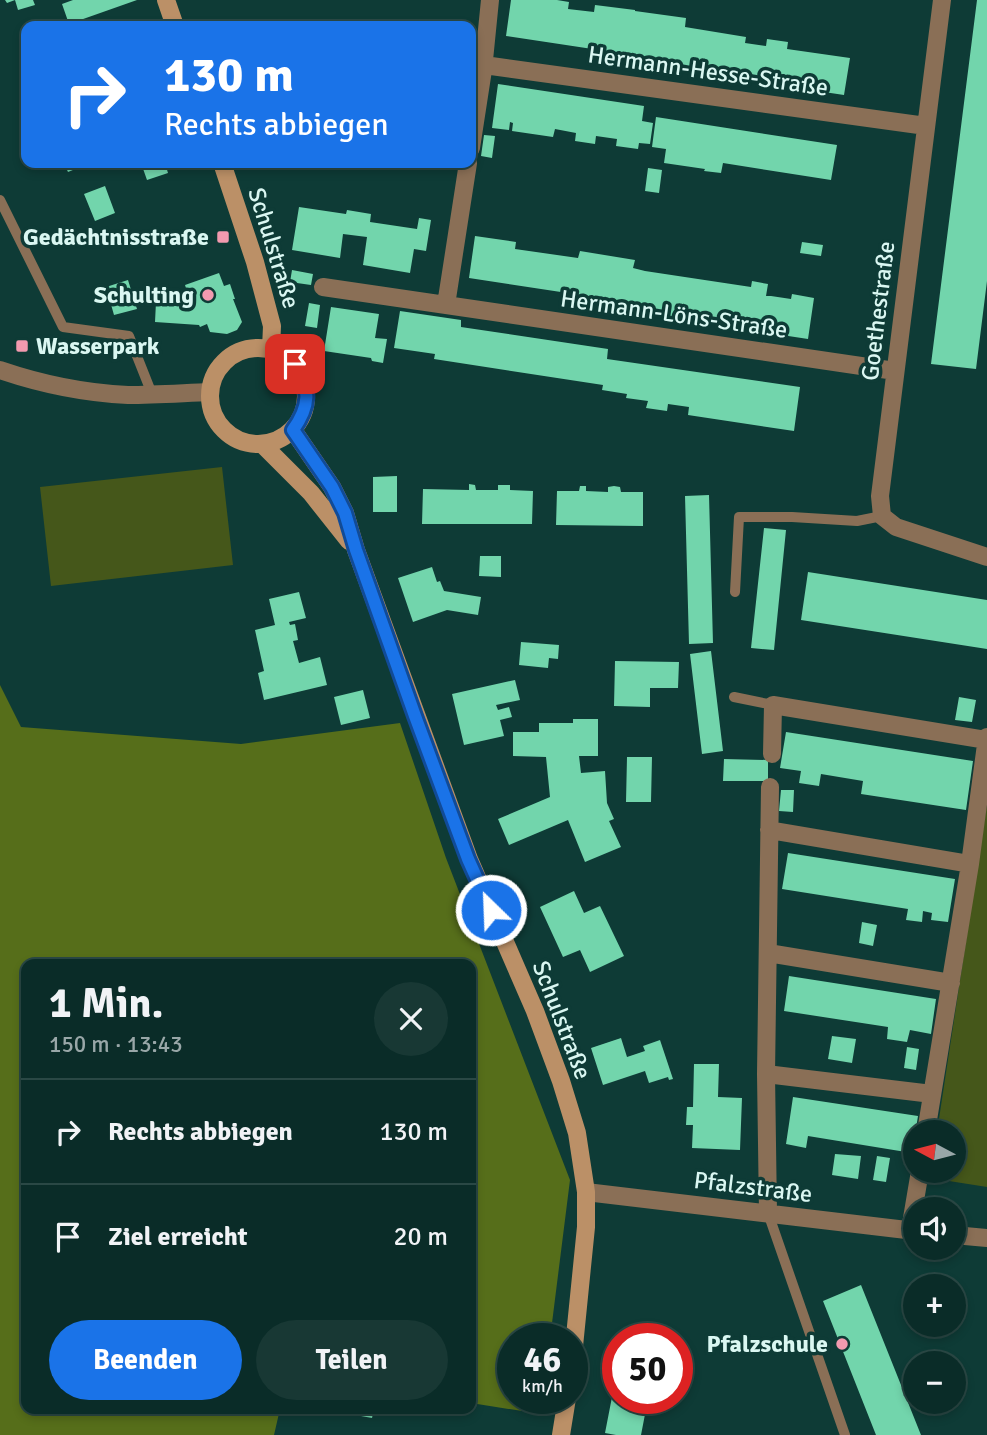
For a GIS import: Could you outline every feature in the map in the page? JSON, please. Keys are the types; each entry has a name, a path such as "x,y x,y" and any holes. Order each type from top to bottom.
{"main road":[{"path":"166,0 173,21"},
{"name":"Schulstraße","path":"224,168 255,262 272,326 271,349"},
{"path":"247,349 271,349 295,364 303,376 307,390 306,405 302,418 285,438 263,445 246,444 230,436 218,424 211,409 210,392 213,380 218,369 235,353 247,349"},
{"name":"Schulstraße","path":"293,430 332,487 345,513 468,859 535,1011 577,1133 586,1192 584,1251 576,1323"},
{"name":"Schulstraße","path":"263,445 311,493 356,550"},
{"path":"561,1435 564,1414"}],"street":[{"path":"476,98 490,0"},
{"name":"Goethestraße","path":"882,516 880,496 942,0"},
{"name":"Hermann-Hesse-Straße","path":"479,68 926,126"},
{"path":"446,305 467,168"},
{"name":"Hermann-Löns-Straße","path":"323,287 895,371"},
{"path":"0,370 44,383 108,393 210,392"},
{"path":"882,516 896,527 987,557"},
{"path":"772,754 773,705 987,739 970,864 928,1120"},
{"path":"768,1213 766,1074 770,787"},
{"path":"769,830 970,864"},
{"path":"768,953 951,983"},
{"path":"766,1074 932,1094"},
{"name":"Pfalzstraße","path":"586,1192 903,1229"},
{"path":"966,1236 987,1238"}],"lane":[{"path":"0,200 63,327 129,336 152,394"},
{"path":"735,592 739,517 857,521 882,516"},
{"path":"734,697 773,705"},
{"path":"768,1213 845,1435"}],"green space":[{"path":"222,467 233,565 51,586 40,487"},
{"path":"0,685 21,727 241,744 400,723 446,858 570,1180 552,1323 497,1323 497,1407 476,1404 476,959 21,959 21,1414 279,1414 274,1435 0,1435"},
{"path":"987,803 987,1187 962,1183 966,1183 966,1120 939,1120"}],"building":[{"path":"15,0 33,0 35,5 18,10"},
{"path":"73,0 137,0 78,21 68,21 62,4"},
{"path":"511,0 557,0 569,2 568,9 594,12 595,5 686,18 685,27 746,37 745,43 766,46 767,39 788,42 787,49 850,58 844,95 678,70 680,61 506,36"},
{"path":"977,0 987,0 987,281 976,369 931,364"},
{"path":"498,84 644,106 642,121 653,123 650,144 639,143 638,149 616,146 617,139 596,136 595,144 575,141 576,133 555,129 553,137 512,131 513,123 510,122 509,130 492,128"},
{"path":"656,117 837,145 831,180 723,163 721,173 664,163 666,149 652,147"},
{"path":"484,135 495,136 492,158 481,156"},
{"path":"143,168 166,168 168,173 147,180"},
{"path":"648,168 662,170 659,193 645,191"},
{"path":"105,186 115,213 95,221 84,194"},
{"path":"299,207 346,214 347,210 371,214 370,222 417,229 419,218 431,220 426,251 414,249 410,273 363,265 367,237 343,234 340,258 292,250"},
{"path":"475,236 516,242 515,249 578,258 580,251 635,260 633,268 645,271 751,287 752,281 768,284 766,296 791,299 792,294 814,298 808,339 639,313 640,304 469,278"},
{"path":"802,242 823,245 821,256 800,253"},
{"path":"292,270 313,274 311,285 290,282"},
{"path":"219,273 224,286 230,284 235,299 242,322 237,330 227,334 210,332 207,324 200,327 155,322 156,302 191,304 185,285"},
{"path":"128,280 137,309 114,315 106,287"},
{"path":"309,303 320,305 317,328 305,326"},
{"path":"331,307 379,314 375,338 387,339 383,363 372,361 371,358 324,351"},
{"path":"400,311 461,320 461,327 608,349 607,359 800,387 794,431 688,415 689,407 668,404 667,411 646,408 648,401 626,398 627,394 602,390 603,385 434,359 435,354 394,348"},
{"path":"397,476 397,512 373,512 373,477"},
{"path":"469,484 475,485 476,490 498,490 498,485 510,485 510,490 533,491 532,524 422,524 423,489 469,490"},
{"path":"580,486 586,486 586,491 608,492 608,487 614,486 620,487 621,492 643,492 643,526 556,525 557,491 579,491"},
{"path":"709,495 713,643 689,644 685,496"},
{"path":"764,528 786,530 774,650 751,648"},
{"path":"480,556 501,556 501,577 479,576"},
{"path":"432,567 437,582 440,581 444,591 481,597 478,615 447,610 413,622 398,578"},
{"path":"808,572 987,600 987,649 801,620"},
{"path":"299,592 306,618 289,622 290,625 295,624 298,640 293,641 299,663 320,657 327,685 264,700 258,673 264,671 255,630 275,625 269,599"},
{"path":"521,642 559,645 558,659 549,658 548,668 519,665"},
{"path":"711,651 723,751 702,754 690,654"},
{"path":"615,661 679,662 678,688 650,688 650,707 614,706"},
{"path":"515,680 520,700 496,705 498,710 509,707 512,717 500,720 504,736 464,745 452,694"},
{"path":"363,690 370,718 341,725 334,697"},
{"path":"959,697 976,700 972,722 955,720"},
{"path":"573,719 598,719 598,756 579,756 581,773 605,771 607,803 614,819 609,821 621,847 585,862 568,820 509,845 498,819 550,797 546,757 513,756 513,732 539,732 539,723 573,723"},
{"path":"786,732 973,761 966,810 861,794 863,781 821,774 819,786 799,783 801,771 780,768"},
{"path":"627,757 652,757 651,802 626,802"},
{"path":"724,759 768,760 768,781 723,781"},
{"path":"781,790 794,790 793,812 779,811"},
{"path":"788,853 955,879 948,922 931,920 932,913 923,911 922,922 906,920 908,909 782,889"},
{"path":"574,891 584,913 600,906 624,956 590,972 580,950 563,957 540,907"},
{"path":"862,922 877,925 873,946 859,943"},
{"path":"789,976 936,999 931,1034 910,1030 907,1042 887,1039 888,1027 784,1011"},
{"path":"832,1036 856,1039 852,1063 828,1059"},
{"path":"621,1038 627,1057 645,1051 643,1046 660,1040 673,1079 669,1080 668,1077 649,1083 645,1071 603,1085 591,1048"},
{"path":"907,1047 919,1049 916,1070 904,1068"},
{"path":"694,1064 719,1064 718,1097 742,1098 740,1150 692,1148 693,1125 686,1125 687,1107 693,1107"},
{"path":"793,1097 918,1116 917,1120 903,1120 903,1152 808,1136 806,1148 786,1144"},
{"path":"835,1154 861,1156 858,1179 832,1175"},
{"path":"877,1156 890,1158 886,1182 873,1180"},
{"path":"861,1285 903,1390 903,1414 913,1414 921,1435 876,1435 823,1301"},
{"path":"361,1414 373,1414 372,1418"},
{"path":"609,1414 645,1414 641,1435 605,1433"}],"place":[{"name":"Gedächtnisstraße","path":"223,237"},
{"name":"Schulting","path":"208,295"},
{"name":"Wasserpark","path":"22,346"},
{"name":"Pfalzschule","path":"842,1344"}],"route":[{"path":"295,364 303,376 307,390 302,418 293,430 332,487 345,513 415,716 468,859 491,910"}]}
